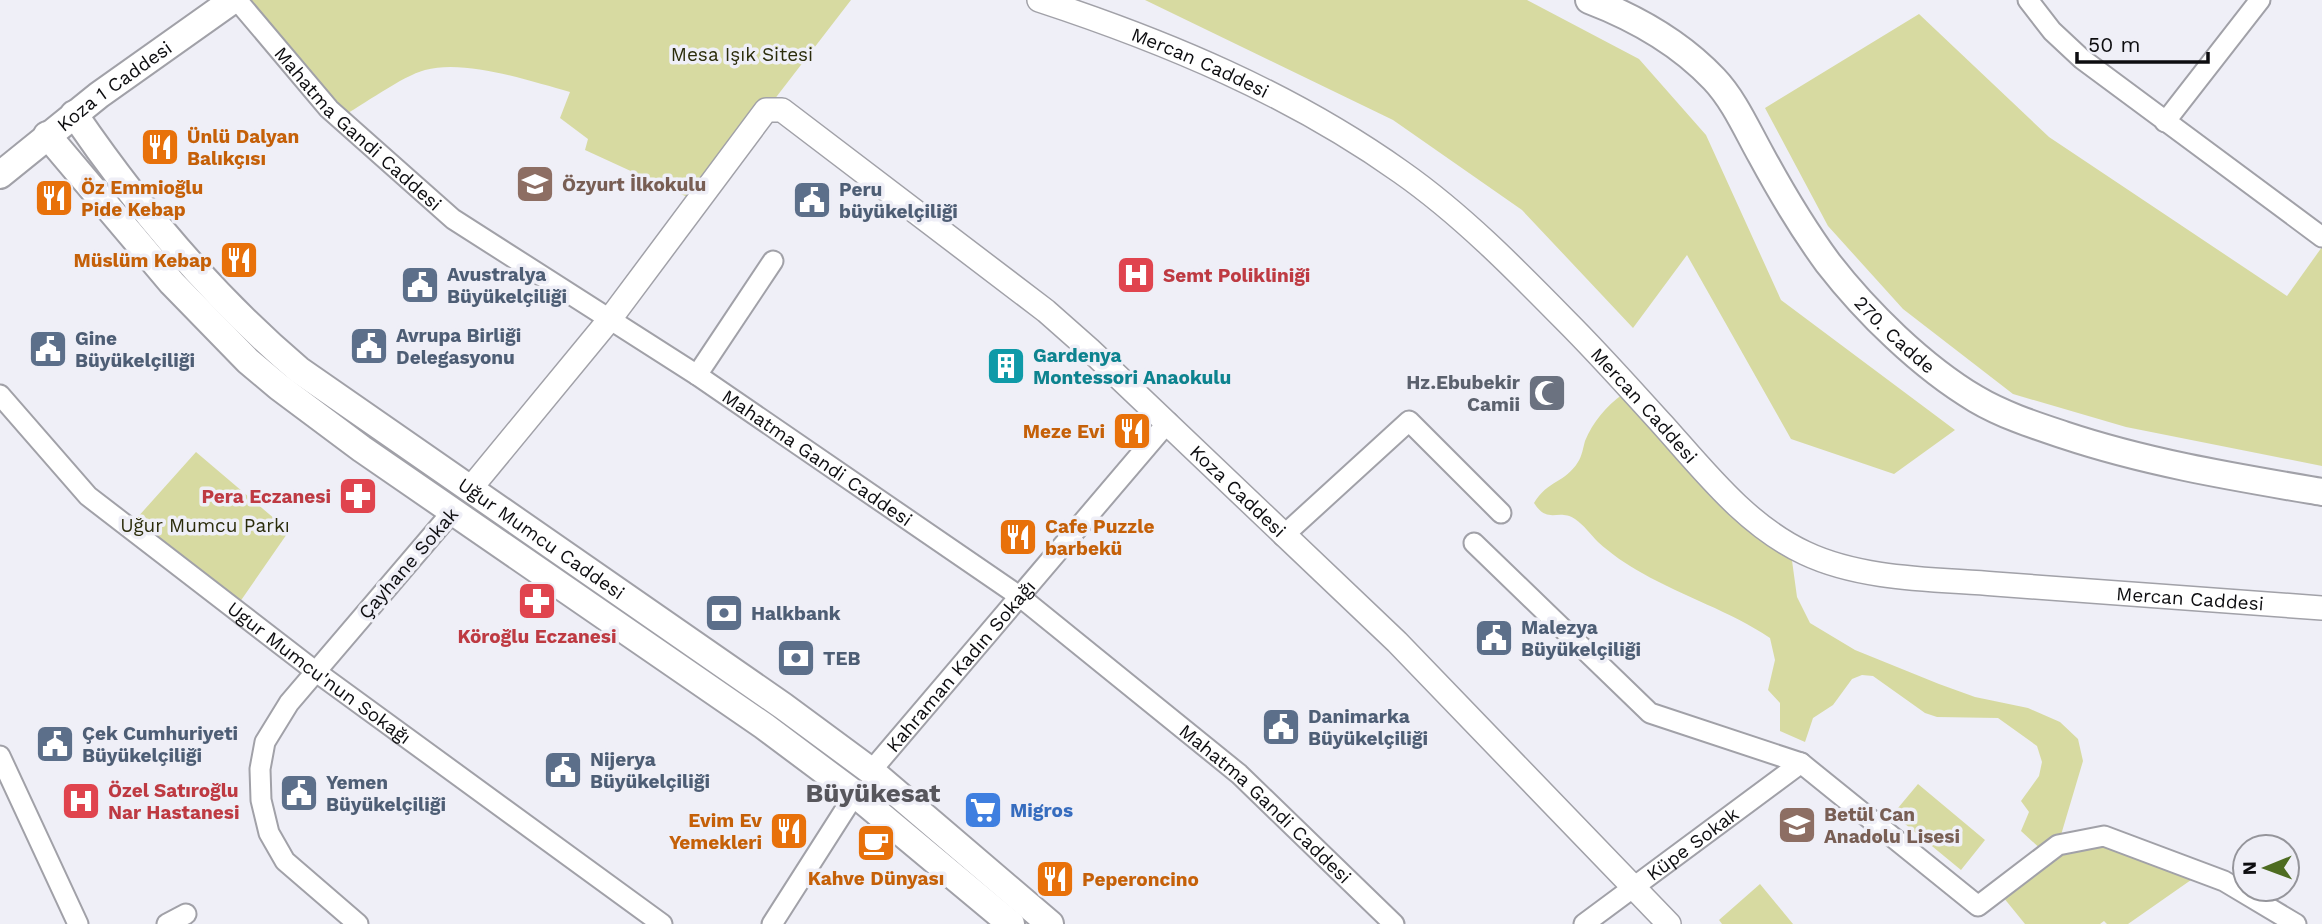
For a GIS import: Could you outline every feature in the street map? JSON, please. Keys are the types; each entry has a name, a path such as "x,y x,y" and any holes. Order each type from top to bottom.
{"main road":[{"name":"Koza 1 Caddesi","path":"0,175 74,114 235,0"},
{"name":"270. Cadde","path":"1590,0 1644,24 1677,45 1715,80 1736,109 1804,230 1828,262 1849,289 1940,376 2013,417 2111,451 2212,474 2322,492"},
{"name":"Uğur Mumcu Caddesi","path":"74,114 193,266 267,343 366,419 772,698 871,771 1050,924"},
{"name":"Uğur Mumcu Caddesi","path":"47,135 172,283 247,362 320,420 638,637 855,794 1010,924"},
{"name":"Çayhane Sokak","path":"452,512 470,489"},
{"name":"Kahraman Kadın Sokağı","path":"855,794 871,771"}],"street":[{"name":"Mahatma Gandi Caddesi","path":"235,0 330,110 391,166 474,234 697,375 1019,596 1248,782 1394,924"},
{"name":"Mercan Caddesi","path":"1040,0 1098,19 1230,73 1313,115 1404,174 1458,218 1532,287 1633,391 1720,489 1769,532 1809,555 1833,565 1947,580 2322,608"},
{"path":"2028,0 2052,31 2082,59 2322,237"},
{"path":"2165,122 2260,0"},
{"name":"Çayhane Sokak","path":"470,489 610,319 766,110"},
{"name":"Koza Caddesi","path":"766,110 782,110 1046,311 1168,422 1283,536 1397,642 1669,924"},
{"path":"697,375 773,261"},
{"name":"Ugur Mumcu'nun Sokağı","path":"0,395 88,496 315,671 662,924"},
{"path":"1283,536 1409,421 1502,513"},
{"name":"Kahraman Kadın Sokağı","path":"871,771 1168,422"},
{"name":"Çayhane Sokak","path":"358,924 285,861 269,833 261,800 260,769 265,742 289,703 315,671 452,512"},
{"path":"1474,543 1650,713 1801,764 1978,906 2058,845 2104,836 2224,881 2296,924"},
{"path":"0,756 78,924"},
{"name":"Küpe Sokak","path":"1584,924 1801,764"},
{"name":"Kahraman Kadın Sokağı","path":"772,924 855,794"},
{"path":"167,924 186,914"}],"green space":[{"name":"Mesa Işık Sitesi","path":"237,0 851,0 696,201 585,150 588,139 560,118 570,92 517,77 459,67 425,70 339,118"},
{"path":"1145,0 1527,0 1639,59 1706,135 1781,300 1955,430 1894,474 1791,439 1687,255 1633,328 1522,210 1393,120"},
{"path":"1919,14 2049,137 2287,296 2322,247 2322,466 2126,427 2013,394 1903,309 1828,226 1765,108"},
{"path":"1623,394 1790,546 1797,597 1810,623 1855,650 1939,684 1975,697 2028,708 2060,722 2078,739 2083,761 2058,845 2104,836 2201,873 2128,924 2107,924 2104,921 2100,924 2025,924 1999,892 2046,854 2021,831 2029,812 2021,801 2039,776 2042,762 2037,746 1998,718 1937,717 1925,713 1873,676 1862,675 1852,679 1833,705 1813,718 1805,742 1780,731 1780,703 1768,690 1775,660 1770,638 1636,570 1603,546 1575,519 1563,515 1549,515 1539,510 1534,503 1539,495 1573,469 1596,421"},
{"name":"Uğur Mumcu Parkı","path":"196,452 289,531 235,609 128,528"},
{"path":"1918,784 1985,840 1961,870 1893,814"},
{"path":"1760,884 1793,924 1722,924 1719,920"}],"place":[{"name":"Ünlü Dalyan Balıkçısı","path":"160,147"},
{"name":"Özyurt İlkokulu","path":"535,184"},
{"name":"Öz Emmioğlu Pide Kebap","path":"54,198"},
{"name":"Peru büyükelçiliği","path":"812,200"},
{"name":"Müslüm Kebap","path":"239,260"},
{"name":"Semt Polikliniği","path":"1136,275"},
{"name":"Avustralya Büyükelçiliği","path":"420,285"},
{"name":"Avrupa Birliği Delegasyonu","path":"369,346"},
{"name":"Gine Büyükelçiliği","path":"48,349"},
{"name":"Gardenya Montessori Anaokulu","path":"1006,366"},
{"name":"Hz.Ebubekir Camii","path":"1547,393"},
{"name":"Meze Evi","path":"1132,431"},
{"name":"Pera Eczanesi","path":"358,496"},
{"name":"Cafe Puzzle barbekü","path":"1018,537"},
{"name":"Köroğlu Eczanesi","path":"537,601"},
{"name":"Halkbank","path":"724,613"},
{"name":"Malezya Büyükelçiliği","path":"1494,638"},
{"name":"TEB","path":"796,658"},
{"name":"Danimarka Büyükelçiliği","path":"1281,727"},
{"name":"Çek Cumhuriyeti Büyükelçiliği","path":"55,744"},
{"name":"Nijerya Büyükelçiliği","path":"563,770"},
{"name":"Yemen Büyükelçiliği","path":"299,793"},
{"name":"Özel Satıroğlu Nar Hastanesi","path":"81,801"},
{"name":"Migros","path":"983,810"},
{"name":"Betül Can Anadolu Lisesi","path":"1797,825"},
{"name":"Evim Ev Yemekleri","path":"789,831"},
{"name":"Kahve Dünyası","path":"876,843"},
{"name":"Peperoncino","path":"1055,879"}],"district":[{"name":"Büyükesat","path":"873,793"}]}
